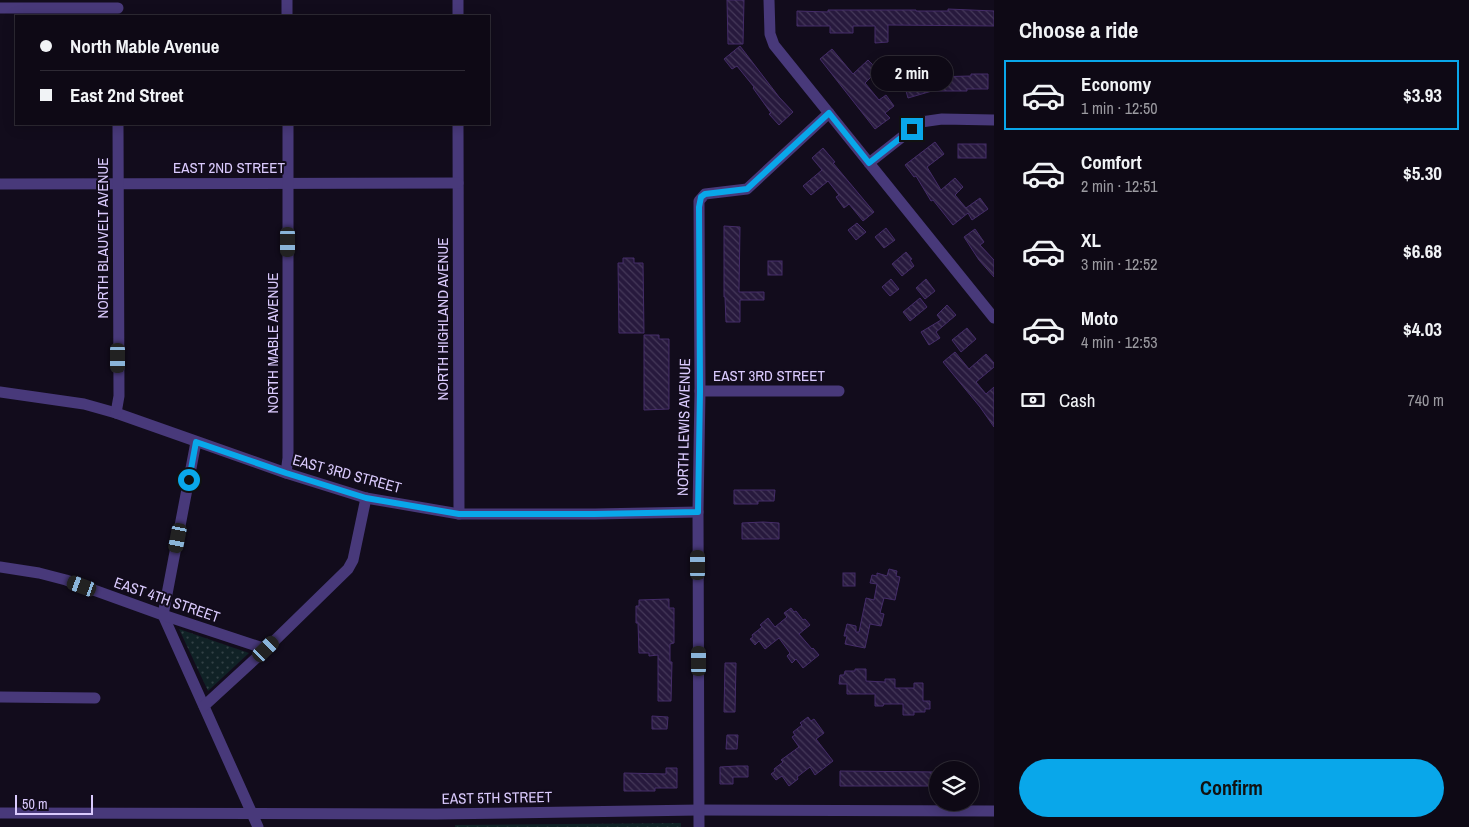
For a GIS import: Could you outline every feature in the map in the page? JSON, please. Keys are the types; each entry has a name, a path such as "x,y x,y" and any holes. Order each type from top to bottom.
{"street":[{"path":"287,0 287,15"},
{"path":"458,0 458,15"},
{"path":"769,0 772,41 994,318"},
{"path":"0,8 118,8"},
{"name":"NORTH LEWIS AVENUE","path":"699,827 699,207 701,197 705,194 747,189 829,113"},
{"path":"869,163 921,122 942,119 994,120"},
{"name":"NORTH BLAUVELT AVENUE","path":"116,413 119,396 118,125"},
{"name":"NORTH MABLE AVENUE","path":"286,473 288,458 288,125"},
{"name":"NORTH HIGHLAND AVENUE","path":"458,125 459,514"},
{"name":"EAST 2ND STREET","path":"0,184 458,183"},
{"name":"EAST 3RD STREET","path":"700,391 839,392"},
{"name":"EAST 3RD STREET","path":"0,392 74,402 116,413 286,473 366,498 459,514 698,512"},
{"path":"196,442 163,615 258,827"},
{"path":"204,706 348,569 354,560 366,498"},
{"name":"EAST 4TH STREET","path":"0,567 58,577 163,615 266,649"},
{"path":"0,698 95,698"},
{"name":"EAST 5TH STREET","path":"0,812 447,814 699,810 994,810"}],"shaded area":[{"path":"179,629 249,653 208,691"},
{"path":"681,823 681,827 455,827 455,825"}],"building":[{"path":"727,0 744,0 743,44 728,44"},
{"path":"948,9 994,11 994,26 888,25 888,42 875,43 875,26 853,26 853,33 830,33 830,26 797,26 797,11 948,11"},
{"path":"740,46 779,97 793,112 779,125 769,114 771,113 754,87 737,66 732,69 724,59"},
{"path":"832,49 853,74 868,60 878,70 865,83 879,100 886,95 894,106 885,113 890,118 875,129 820,59"},
{"path":"930,73 931,77 988,74 988,89 932,91 908,98 904,84 920,80 919,77"},
{"path":"935,142 944,154 927,167 941,190 955,178 963,187 955,195 966,208 980,198 988,209 972,220 968,213 953,225 933,200 931,201 916,176 914,177 905,165"},
{"path":"958,144 986,144 986,158 958,158"},
{"path":"823,148 835,162 833,163 874,212 863,221 849,204 844,208 836,197 839,195 828,181 811,195 803,186 822,170 812,158"},
{"path":"857,223 866,232 856,240 848,230"},
{"path":"724,226 740,227 739,292 764,292 764,300 740,300 740,322 726,322"},
{"path":"886,228 895,240 884,248 875,237"},
{"path":"975,229 984,242 980,245 994,260 994,277 979,260 964,237"},
{"path":"906,252 912,259 910,260 914,266 902,276 892,264"},
{"path":"623,258 634,258 634,263 643,263 644,333 619,333 618,263 623,263"},
{"path":"768,261 782,261 782,275 768,275"},
{"path":"891,279 899,289 890,296 882,287"},
{"path":"926,279 935,291 925,299 916,288"},
{"path":"920,298 927,307 910,321 903,312"},
{"path":"947,305 956,315 936,332 940,338 929,345 921,332 941,320 937,315"},
{"path":"967,328 976,339 961,352 952,340"},
{"path":"644,335 659,335 659,339 669,339 669,409 644,410"},
{"path":"955,352 969,369 986,354 994,363 994,367 976,382 986,394 994,387 994,427 943,362"},
{"path":"734,490 775,490 774,501 758,501 758,504 734,504"},
{"path":"742,523 779,523 779,539 742,539"},
{"path":"889,569 897,571 896,576 900,577 895,600 884,598 880,613 884,614 881,626 870,624 865,648 845,644 847,636 844,636 847,624 856,626 856,632 859,632 866,598 874,600 877,584 870,583 872,575 877,576 877,573 887,576"},
{"path":"843,573 855,573 855,586 843,586"},
{"path":"669,599 669,608 674,608 674,643 670,644 670,662 672,662 671,701 658,701 658,655 649,656 649,653 639,653 636,606 639,606 639,600"},
{"path":"791,608 810,625 799,634 819,655 803,668 796,659 792,663 787,656 790,653 779,638 765,649 759,641 755,645 750,639 762,627 760,625 768,618 775,627 787,617 784,613"},
{"path":"725,663 736,663 735,712 724,712"},
{"path":"855,669 866,669 866,681 885,682 885,679 895,679 895,688 914,688 914,683 923,683 923,701 930,701 930,709 925,709 925,712 914,712 914,715 903,715 903,704 875,706 875,694 847,694 847,684 839,684 840,675 844,675 845,671 855,671"},
{"path":"652,716 668,717 667,729 652,729"},
{"path":"808,717 811,721 814,719 824,733 816,739 833,761 815,775 810,767 789,786 782,776 776,780 771,774 783,762 781,760 799,747 792,737 795,735 793,732"},
{"path":"727,735 738,735 737,749 726,749"},
{"path":"748,766 748,777 733,777 733,784 720,784 720,767"},
{"path":"666,768 677,768 677,788 655,788 655,791 624,791 624,773 666,774"},
{"path":"840,771 929,772 929,786 840,786"}],"route":[{"path":"189,480 196,442 366,498 459,514 698,512 700,391 699,201 701,197 713,192 747,189 829,113 869,163 912,129"}]}
